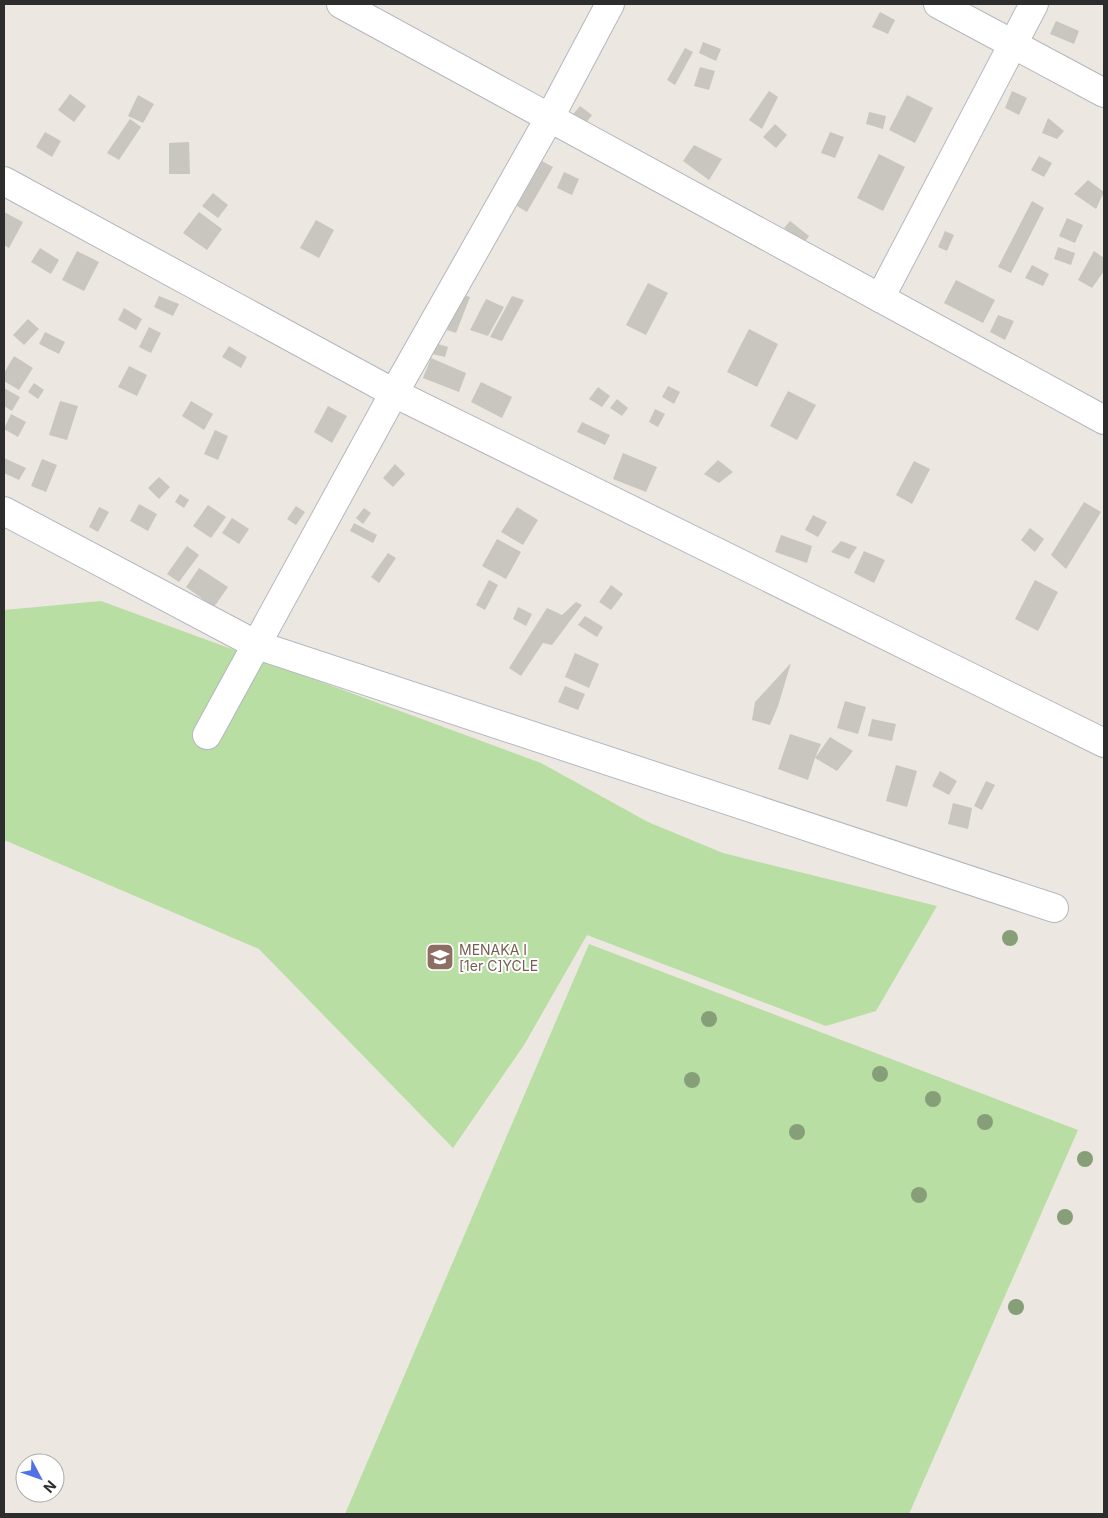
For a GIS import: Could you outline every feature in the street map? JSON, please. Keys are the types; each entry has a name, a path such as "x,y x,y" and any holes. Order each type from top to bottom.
{"street":[{"path":"341,4 1104,420"},
{"path":"207,736 394,393 550,117 610,4"},
{"path":"938,4 1104,94"},
{"path":"880,298 1034,4"},
{"path":"4,181 394,393 1104,743"},
{"path":"4,511 257,645 1054,908"}],"green space":[{"path":"101,601 541,763 648,822 723,853 937,906 876,1011 826,1026 587,935 524,1045 453,1148 259,949 4,840 4,610"},
{"path":"589,944 1078,1130 909,1514 345,1514"}],"building":[{"path":"880,12 895,20 888,34 872,27"},
{"path":"1056,21 1079,31 1074,44 1050,34"},
{"path":"703,42 721,49 716,61 699,53"},
{"path":"685,48 693,52 675,85 667,80"},
{"path":"700,67 715,71 709,90 694,86"},
{"path":"769,91 778,97 762,129 749,120"},
{"path":"1012,91 1027,98 1019,115 1005,108"},
{"path":"70,94 86,106 74,122 58,110"},
{"path":"138,95 154,104 143,123 128,116"},
{"path":"907,95 933,108 915,143 889,130"},
{"path":"580,106 592,115 583,127 570,118"},
{"path":"869,112 886,116 883,129 866,124"},
{"path":"1048,118 1064,131 1057,139 1042,133"},
{"path":"130,119 141,127 119,160 107,153"},
{"path":"775,124 787,135 776,148 763,137"},
{"path":"45,132 61,141 52,157 36,147"},
{"path":"830,132 844,137 835,158 821,153"},
{"path":"189,142 190,174 169,174 169,143"},
{"path":"694,145 722,159 709,180 683,161"},
{"path":"879,154 905,167 883,211 857,198"},
{"path":"1039,156 1052,163 1044,177 1031,170"},
{"path":"542,161 553,167 527,212 517,206"},
{"path":"564,172 579,179 572,195 557,188"},
{"path":"1088,180 1104,192 1096,209 1074,194"},
{"path":"213,193 228,205 218,218 202,206"},
{"path":"1032,201 1044,208 1011,273 998,267"},
{"path":"4,212 23,222 9,248 4,245"},
{"path":"199,212 222,229 207,250 183,233"},
{"path":"1067,218 1083,225 1075,243 1059,236"},
{"path":"316,220 334,230 319,258 300,248"},
{"path":"790,221 809,236 804,243 784,228"},
{"path":"945,231 954,235 947,251 938,247"},
{"path":"1058,247 1075,253 1071,265 1054,259"},
{"path":"40,248 59,260 51,274 31,262"},
{"path":"77,251 99,262 84,291 62,280"},
{"path":"1094,251 1104,258 1104,271 1092,288 1078,280"},
{"path":"1032,265 1049,274 1043,286 1025,278"},
{"path":"956,280 995,300 983,323 944,303"},
{"path":"648,283 668,293 646,335 626,325"},
{"path":"461,294 470,297 456,333 447,330"},
{"path":"159,296 179,304 173,316 154,307"},
{"path":"512,296 524,300 502,341 490,337"},
{"path":"486,299 504,307 488,336 470,330"},
{"path":"124,308 142,319 136,330 118,320"},
{"path":"998,315 1014,321 1005,340 990,332"},
{"path":"28,319 39,329 24,345 13,335"},
{"path":"149,327 161,333 151,353 139,347"},
{"path":"749,329 778,344 757,387 727,372"},
{"path":"45,332 65,342 59,354 39,344"},
{"path":"431,342 448,347 445,357 428,353"},
{"path":"229,346 247,357 241,368 222,357"},
{"path":"14,356 33,368 19,390 4,381 4,373"},
{"path":"431,358 466,373 459,392 423,378"},
{"path":"129,366 147,375 137,396 118,387"},
{"path":"481,382 512,397 502,418 471,402"},
{"path":"34,383 44,390 38,399 28,392"},
{"path":"668,386 680,392 674,404 662,397"},
{"path":"598,387 610,396 602,407 589,399"},
{"path":"4,388 20,397 12,411 4,406"},
{"path":"788,391 816,405 797,440 770,426"},
{"path":"617,399 628,408 622,416 610,408"},
{"path":"60,401 78,406 67,440 49,435"},
{"path":"191,401 213,414 204,430 182,416"},
{"path":"328,406 347,416 332,443 314,432"},
{"path":"655,409 665,414 658,427 649,422"},
{"path":"11,414 26,422 18,437 4,429"},
{"path":"582,422 610,435 605,445 577,432"},
{"path":"215,430 228,436 218,460 204,454"},
{"path":"623,453 657,467 646,492 613,479"},
{"path":"4,458 26,468 19,480 4,473"},
{"path":"42,459 57,465 46,492 31,486"},
{"path":"718,460 733,472 719,483 704,474"},
{"path":"914,461 930,469 912,504 896,495"},
{"path":"395,464 405,474 393,487 383,478"},
{"path":"159,477 170,487 159,499 148,488"},
{"path":"180,494 189,500 184,508 175,502"},
{"path":"1084,502 1101,512 1066,569 1051,555"},
{"path":"139,504 157,514 148,531 130,521"},
{"path":"208,505 226,517 211,538 193,526"},
{"path":"296,506 305,512 296,525 287,519"},
{"path":"99,507 109,512 98,532 89,527"},
{"path":"517,507 538,520 523,545 501,532"},
{"path":"364,508 371,513 363,524 356,518"},
{"path":"813,515 827,522 818,537 805,530"},
{"path":"232,518 249,529 239,544 222,533"},
{"path":"354,523 377,535 373,543 350,531"},
{"path":"1030,528 1044,539 1035,552 1021,540"},
{"path":"781,535 812,546 807,563 775,552"},
{"path":"497,539 521,552 506,579 482,566"},
{"path":"841,541 857,547 849,559 831,552"},
{"path":"187,546 199,555 179,582 167,574"},
{"path":"864,551 885,560 874,583 854,573"},
{"path":"388,553 396,558 379,583 371,577"},
{"path":"199,568 228,587 214,607 186,587"},
{"path":"489,580 498,585 485,610 476,605"},
{"path":"1035,580 1058,592 1038,631 1015,619"},
{"path":"611,585 623,594 611,610 599,602"},
{"path":"576,602 582,605 552,645 543,643 521,676 509,668 547,608 562,615"},
{"path":"518,607 532,614 526,626 513,619"},
{"path":"585,616 603,627 597,637 578,625"},
{"path":"575,653 599,664 589,688 565,677"},
{"path":"791,663 770,725 752,720 755,702"},
{"path":"565,686 585,694 578,710 558,702"},
{"path":"845,701 866,707 858,734 837,728"},
{"path":"872,719 896,724 892,741 868,736"},
{"path":"790,734 821,744 808,780 778,769"},
{"path":"830,737 853,751 837,771 815,758"},
{"path":"896,765 917,771 907,807 886,801"},
{"path":"940,771 957,781 949,795 932,786"},
{"path":"986,781 995,785 982,810 974,806"},
{"path":"953,803 972,808 968,829 948,824"}],"place":[{"name":"MENAKA I [1er C]YCLE","path":"440,957"}]}
